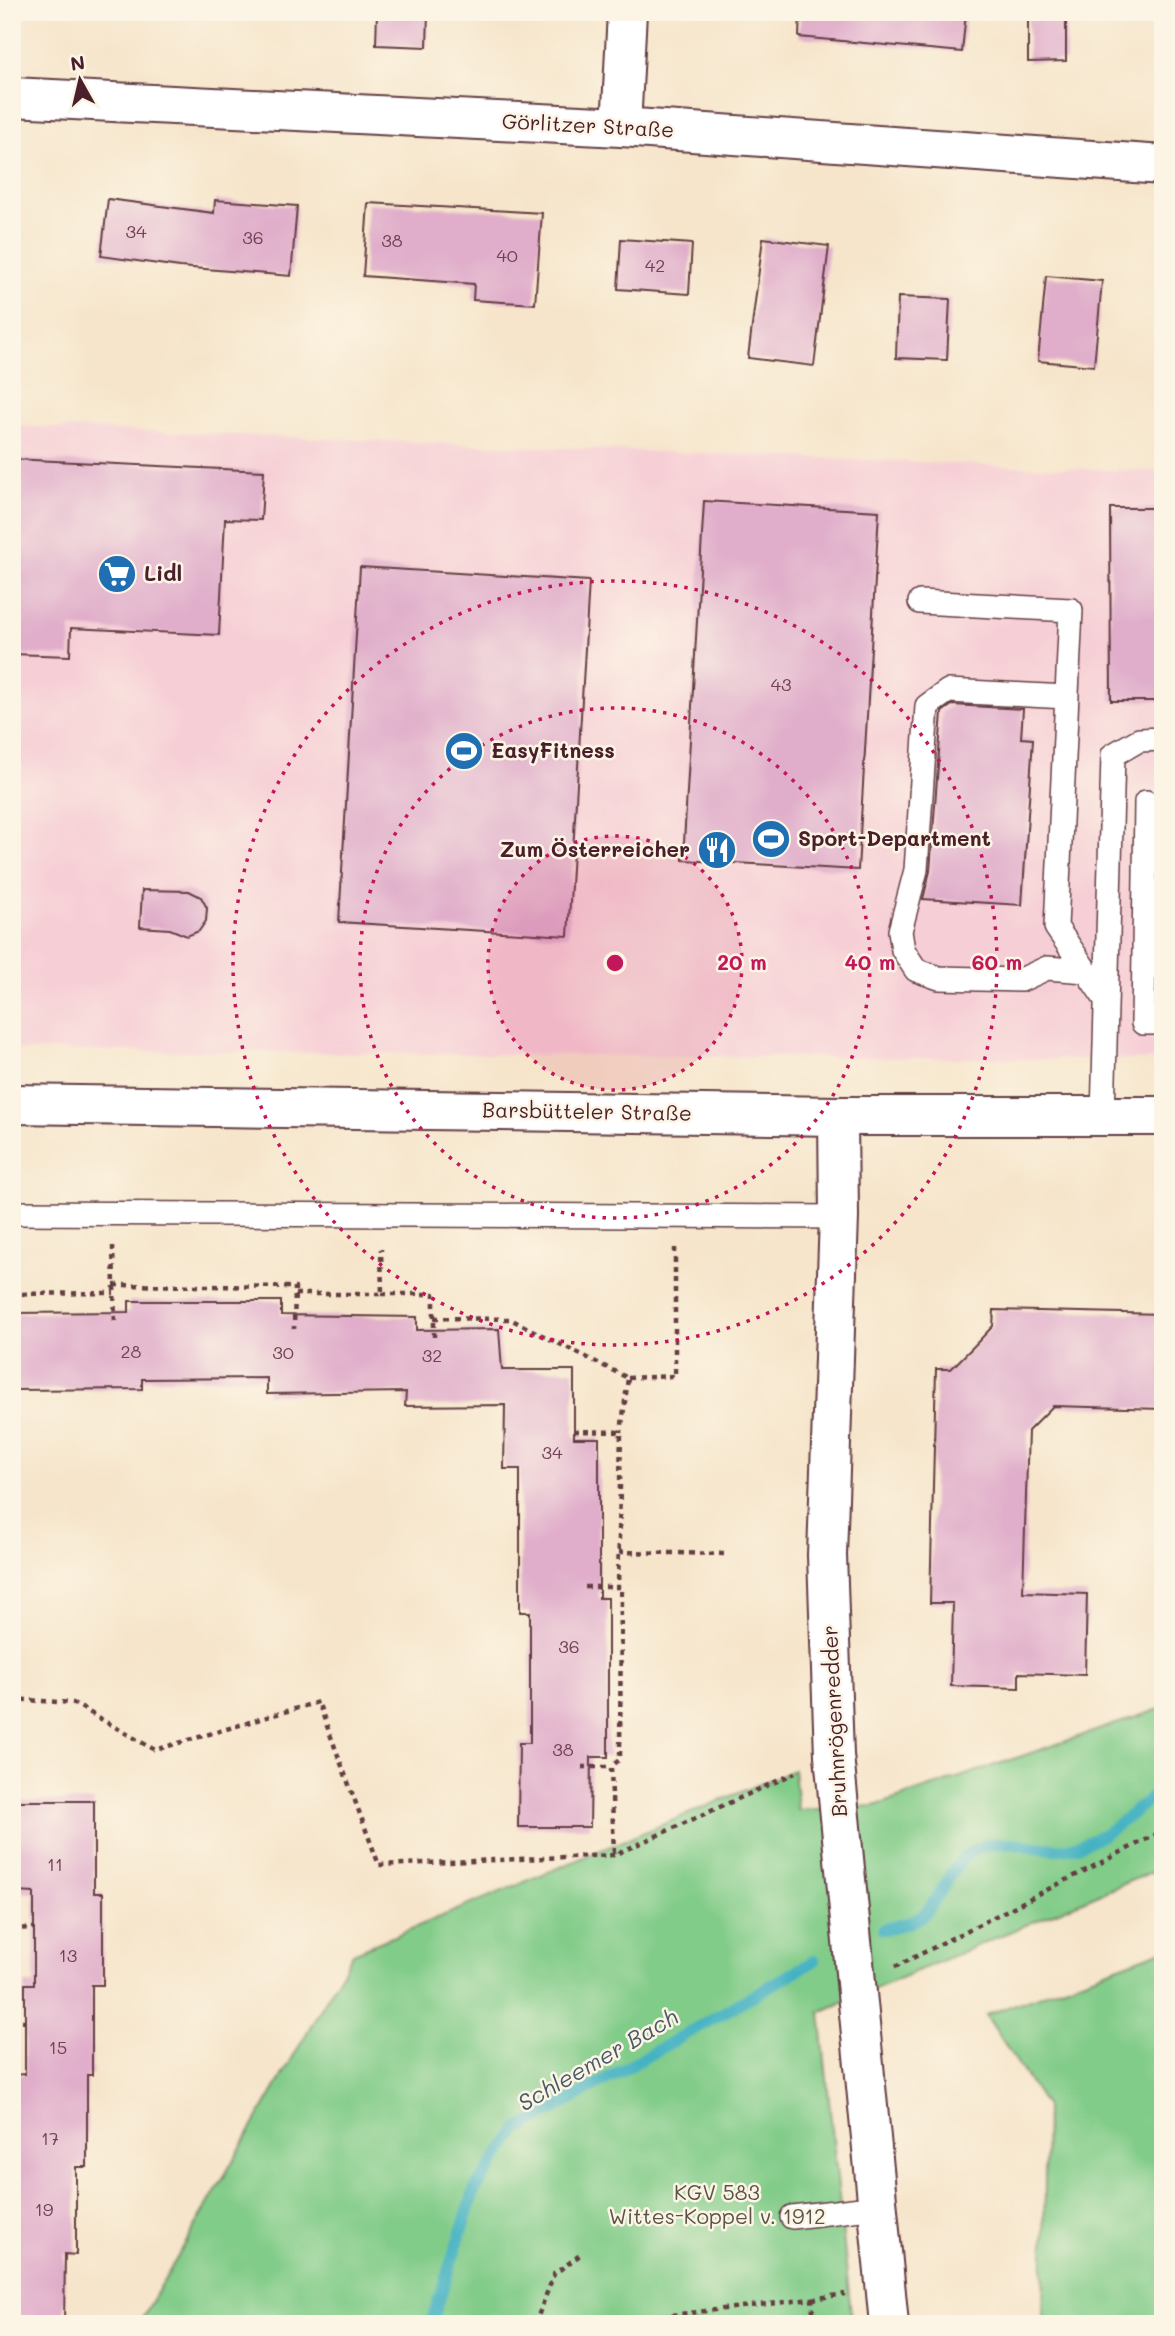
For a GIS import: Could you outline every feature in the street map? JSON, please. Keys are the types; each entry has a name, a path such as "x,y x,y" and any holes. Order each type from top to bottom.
{"street":[{"path":"621,127 627,12"},
{"name":"Görlitzer Straße","path":"12,97 621,127 1163,166"},
{"name":"Barsbütteler Straße","path":"12,1104 838,1116 1163,1116"},
{"name":"Bruhnrögenredder","path":"838,1116 839,1217 827,1556 834,1755 888,2324"}],"lane":[{"path":"920,602 1071,610 1056,927 1106,1000"},
{"path":"1067,697 948,691 927,706 916,870 900,931 903,950 916,970 939,978 1021,980 1047,968 1086,971"},
{"path":"1103,1116 1113,755 1139,740 1163,739"},
{"path":"1110,806 1154,799 1143,1023 1163,1023"},
{"path":"12,1213 839,1217"},
{"path":"792,2217 878,2207"}],"path":[{"path":"112,1213 115,1325"},
{"path":"381,1215 382,1294"},
{"path":"434,1318 510,1319 628,1378 675,1376 675,1217"},
{"path":"114,1285 295,1287 295,1329"},
{"path":"12,1294 114,1293"},
{"path":"295,1294 434,1294 434,1342"},
{"path":"618,1587 621,1432 628,1378"},
{"path":"574,1431 621,1432"},
{"path":"619,1552 728,1554"},
{"path":"582,1767 611,1767 621,1759 621,1587 585,1587"},
{"path":"12,1699 73,1703 155,1750 318,1702 379,1865 614,1856 834,1755"},
{"path":"611,1767 614,1856"},
{"path":"854,1987 1163,1831"},
{"path":"12,1929 34,1928"},
{"path":"12,2021 25,2021"},
{"path":"535,2324 554,2274 580,2255"},
{"path":"592,2324 811,2299 814,2324"}],"shaded area":[{"path":"12,426 1163,472 1163,1060 12,1050"}],"green space":[{"name":"KGV 583 Wittes-Koppel v. 1912","path":"1163,1708 1163,1867 820,2012 852,2324 139,2324 353,1953 794,1770 798,1810 875,1806"},
{"path":"1163,1950 1163,2324 1043,2324 1046,2107 986,2015"}],"building":[{"path":"377,12 428,12 427,47 376,45"},
{"path":"800,12 966,12 962,52 799,37"},
{"path":"1028,12 1066,12 1066,61 1028,62"},
{"path":"108,199 214,213 215,200 297,206 291,276 180,267 101,256"},
{"path":"368,203 542,213 535,304 473,300 474,284 363,276"},
{"path":"763,238 829,246 814,366 748,358"},
{"path":"621,239 692,244 689,294 618,289"},
{"path":"1046,276 1102,281 1094,366 1038,361"},
{"path":"898,297 950,299 947,360 896,358"},
{"name":"Lidl","path":"12,459 264,471 261,520 225,519 219,635 71,628 70,656 12,654"},
{"path":"704,501 879,511 858,870 683,860"},
{"path":"1110,508 1163,508 1163,701 1111,701"},
{"name":"EasyFitness","path":"360,567 589,581 568,936 339,922"},
{"path":"952,705 1023,709 1021,738 1033,739 1022,905 923,899 930,871 942,712"},
{"path":"142,890 189,891 201,897 207,908 206,921 199,931 187,936 170,929 140,927"},
{"path":"129,1301 281,1301 281,1315 417,1317 417,1330 499,1329 502,1370 574,1370 574,1438 599,1438 599,1598 608,1598 608,1757 591,1757 590,1827 518,1827 519,1743 530,1743 530,1612 520,1612 520,1469 504,1469 505,1405 405,1406 406,1392 267,1394 267,1378 142,1379 142,1389 12,1390 12,1313 129,1312"},
{"path":"994,1310 1163,1314 1163,1409 1053,1406 1028,1431 1023,1592 1087,1594 1085,1675 1019,1673 1019,1688 951,1686 953,1603 930,1603 936,1369 951,1369 973,1347 993,1326"},
{"path":"18,1801 94,1801 94,1893 103,1893 103,1985 92,1985 92,2075 87,2075 87,2167 76,2167 76,2255 65,2254 64,2324 12,2324 13,2075 25,2074 25,1984 34,1984 34,1893 17,1892"}],"waterway":[{"name":"Schleemer Bach","path":"883,1929 910,1922 923,1915 958,1865 973,1851 983,1846 1004,1843 1058,1849 1073,1847 1101,1836 1163,1788"},
{"name":"Schleemer Bach","path":"431,2324 475,2189 517,2130 814,1961"}],"place":[{"name":"Lidl","path":"117,574"},
{"name":"EasyFitness","path":"464,751"},
{"name":"Sport-Department","path":"771,839"},
{"name":"Zum Österreicher","path":"717,850"}]}
